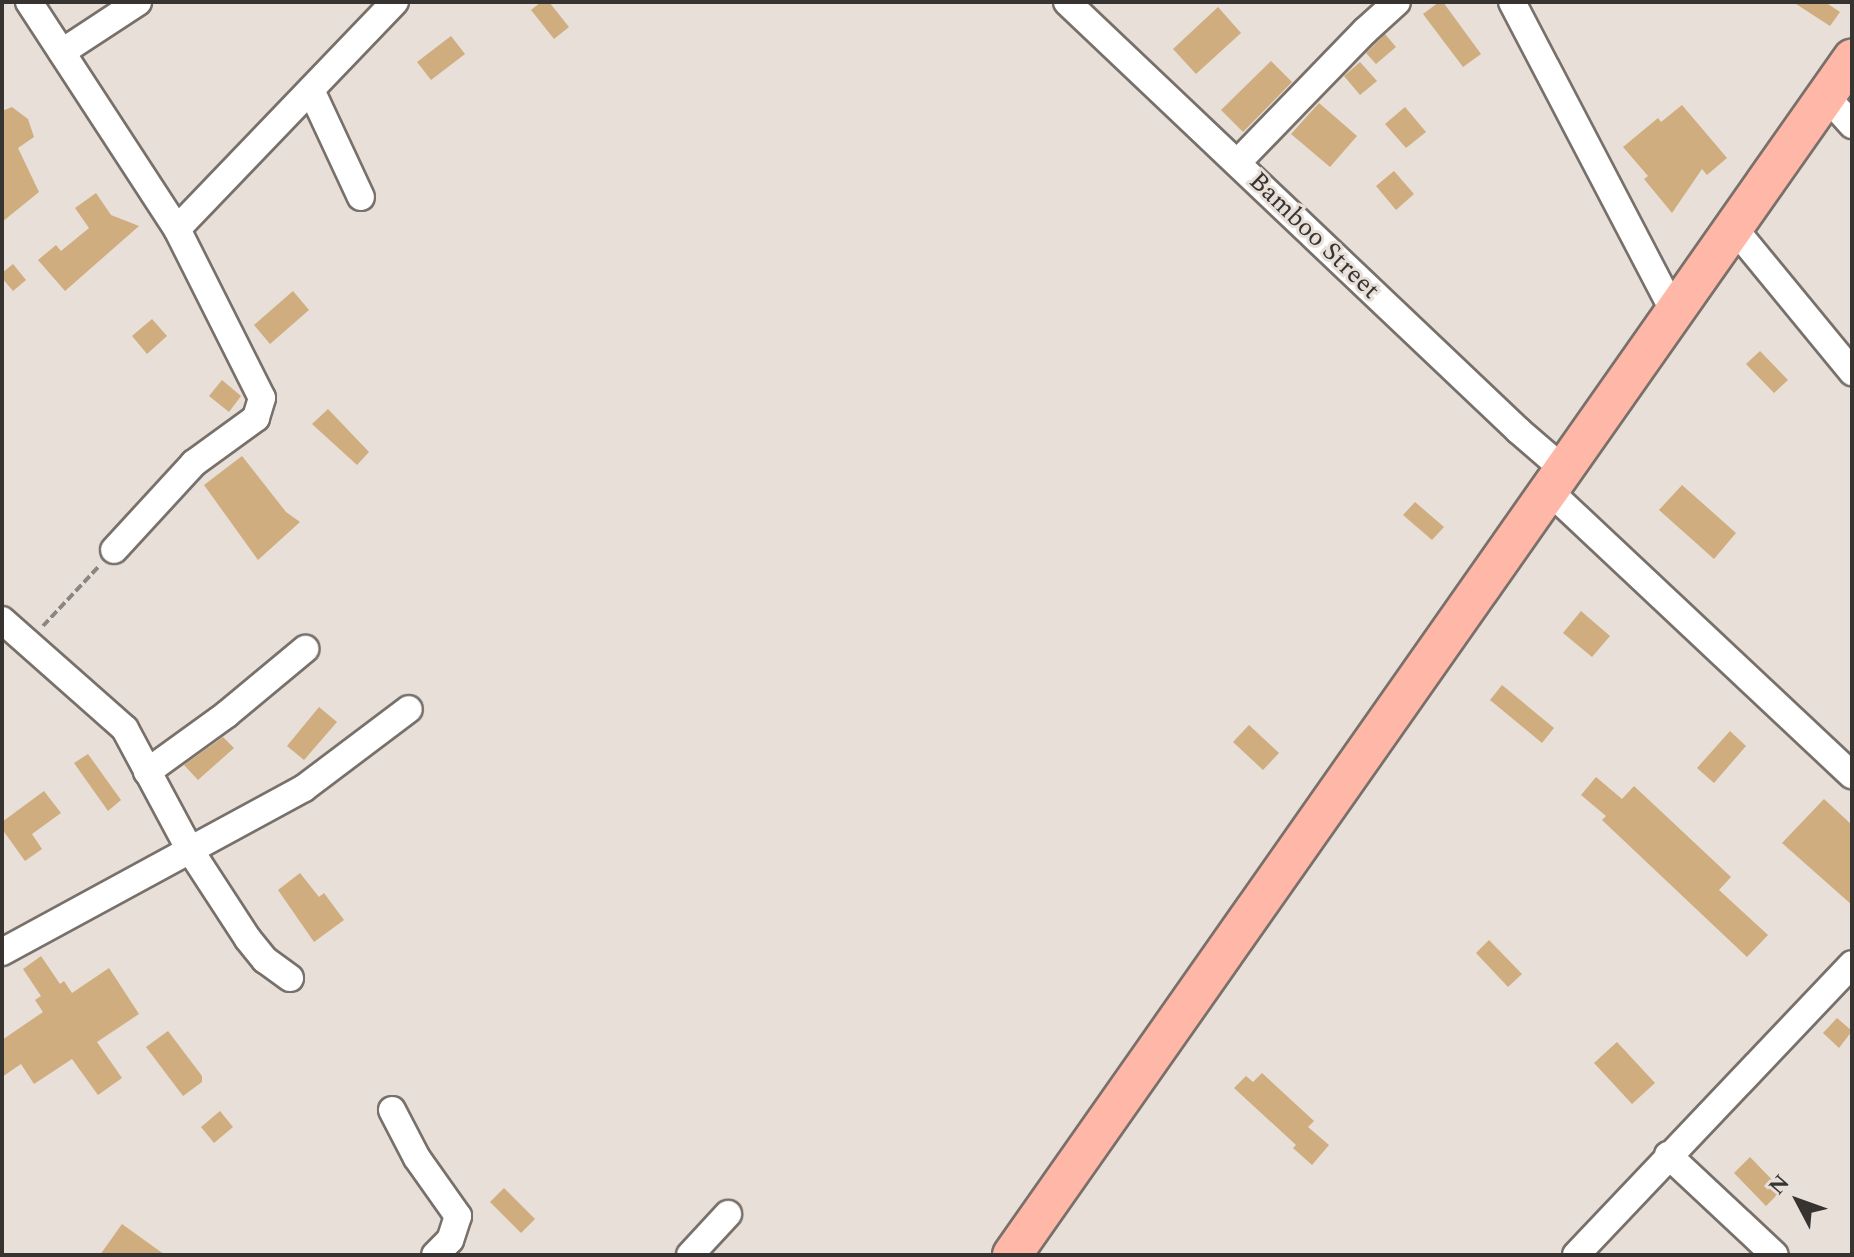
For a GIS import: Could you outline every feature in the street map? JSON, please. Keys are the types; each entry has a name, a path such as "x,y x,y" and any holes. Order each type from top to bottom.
{"highway":[{"path":"1012,1255 1852,59"}],"street":[{"path":"29,2 177,229 262,398 256,418 194,463 114,550"},
{"path":"62,52 138,2"},
{"path":"177,229 395,2"},
{"name":"Bamboo Street","path":"1067,2 1519,431 1555,479 1852,775"},
{"path":"1237,163 1397,2"},
{"path":"1512,2 1673,310"},
{"path":"311,90 361,197"},
{"path":"1826,96 1852,125"},
{"path":"1733,227 1852,372"},
{"path":"2,620 125,729 190,850 248,939 265,960 290,978"},
{"path":"147,772 227,714 305,649"},
{"path":"2,952 304,788 409,709"},
{"path":"1576,1255 1852,964"},
{"path":"392,1110 417,1158 458,1216 450,1240 435,1255"},
{"path":"1668,1155 1775,1255"},
{"path":"690,1255 728,1214"}],"path":[{"path":"28,642 114,550"}],"building":[{"path":"541,2 549,2 569,27 554,39 531,10"},
{"path":"1443,2 1481,54 1463,67 1423,14"},
{"path":"1793,2 1825,2 1840,12 1830,26"},
{"path":"1218,7 1241,33 1196,74 1173,49"},
{"path":"1385,34 1396,47 1376,64 1366,53"},
{"path":"451,36 465,54 431,80 417,62"},
{"path":"1271,61 1292,82 1243,132 1221,110"},
{"path":"1360,62 1377,81 1360,95 1344,76"},
{"path":"1319,103 1357,136 1330,167 1291,134"},
{"path":"1682,105 1727,158 1707,175 1702,169 1672,213 1644,179 1648,176 1623,147 1658,118 1661,122"},
{"path":"12,107 28,119 34,137 18,148 39,192 2,222 2,111"},
{"path":"1405,107 1426,132 1406,148 1385,124"},
{"path":"1394,171 1414,194 1396,210 1376,186"},
{"path":"96,193 111,215 139,226 65,291 38,260 56,245 61,251 89,228 75,208"},
{"path":"13,264 26,280 13,291 2,278 2,273"},
{"path":"293,291 309,310 270,344 254,325"},
{"path":"152,319 167,336 147,354 132,336"},
{"path":"1760,351 1788,380 1774,393 1746,364"},
{"path":"222,380 241,396 229,412 209,396"},
{"path":"328,409 369,452 357,465 312,424"},
{"path":"242,456 286,512 300,522 258,560 204,485"},
{"path":"1682,485 1736,533 1714,559 1659,510"},
{"path":"1415,502 1444,527 1432,540 1403,515"},
{"path":"1581,611 1610,636 1592,657 1563,633"},
{"path":"1502,685 1554,728 1542,743 1490,700"},
{"path":"319,707 337,722 304,760 287,746"},
{"path":"1249,725 1279,753 1263,770 1233,742"},
{"path":"1730,731 1746,746 1714,783 1697,768"},
{"path":"223,737 234,748 198,780 184,765"},
{"path":"88,754 121,800 108,811 74,763"},
{"path":"1596,777 1622,799 1634,786 1731,877 1719,890 1768,935 1747,957 1602,820 1606,816 1581,795"},
{"path":"44,791 61,813 32,834 42,849 25,861 2,829 2,822"},
{"path":"1824,799 1852,825 1852,905 1782,843"},
{"path":"300,873 319,897 324,893 344,920 314,942 278,890"},
{"path":"1489,940 1522,974 1508,987 1476,953"},
{"path":"41,956 60,984 64,981 72,993 109,968 139,1014 97,1042 122,1078 98,1095 72,1059 34,1084 21,1064 2,1077 2,1040 43,1012 35,1000 41,996 23,969"},
{"path":"1837,1018 1852,1031 1839,1048 1823,1033"},
{"path":"168,1031 202,1076 202,1082 183,1096 146,1047"},
{"path":"1617,1042 1655,1083 1632,1104 1594,1063"},
{"path":"1262,1073 1314,1121 1308,1127 1329,1145 1312,1165 1293,1148 1296,1145 1234,1088 1246,1076 1253,1082"},
{"path":"220,1111 233,1127 214,1143 201,1127"},
{"path":"1750,1157 1782,1190 1766,1206 1734,1173"},
{"path":"504,1188 535,1219 521,1233 490,1202"},
{"path":"122,1224 165,1255 100,1255"}]}
